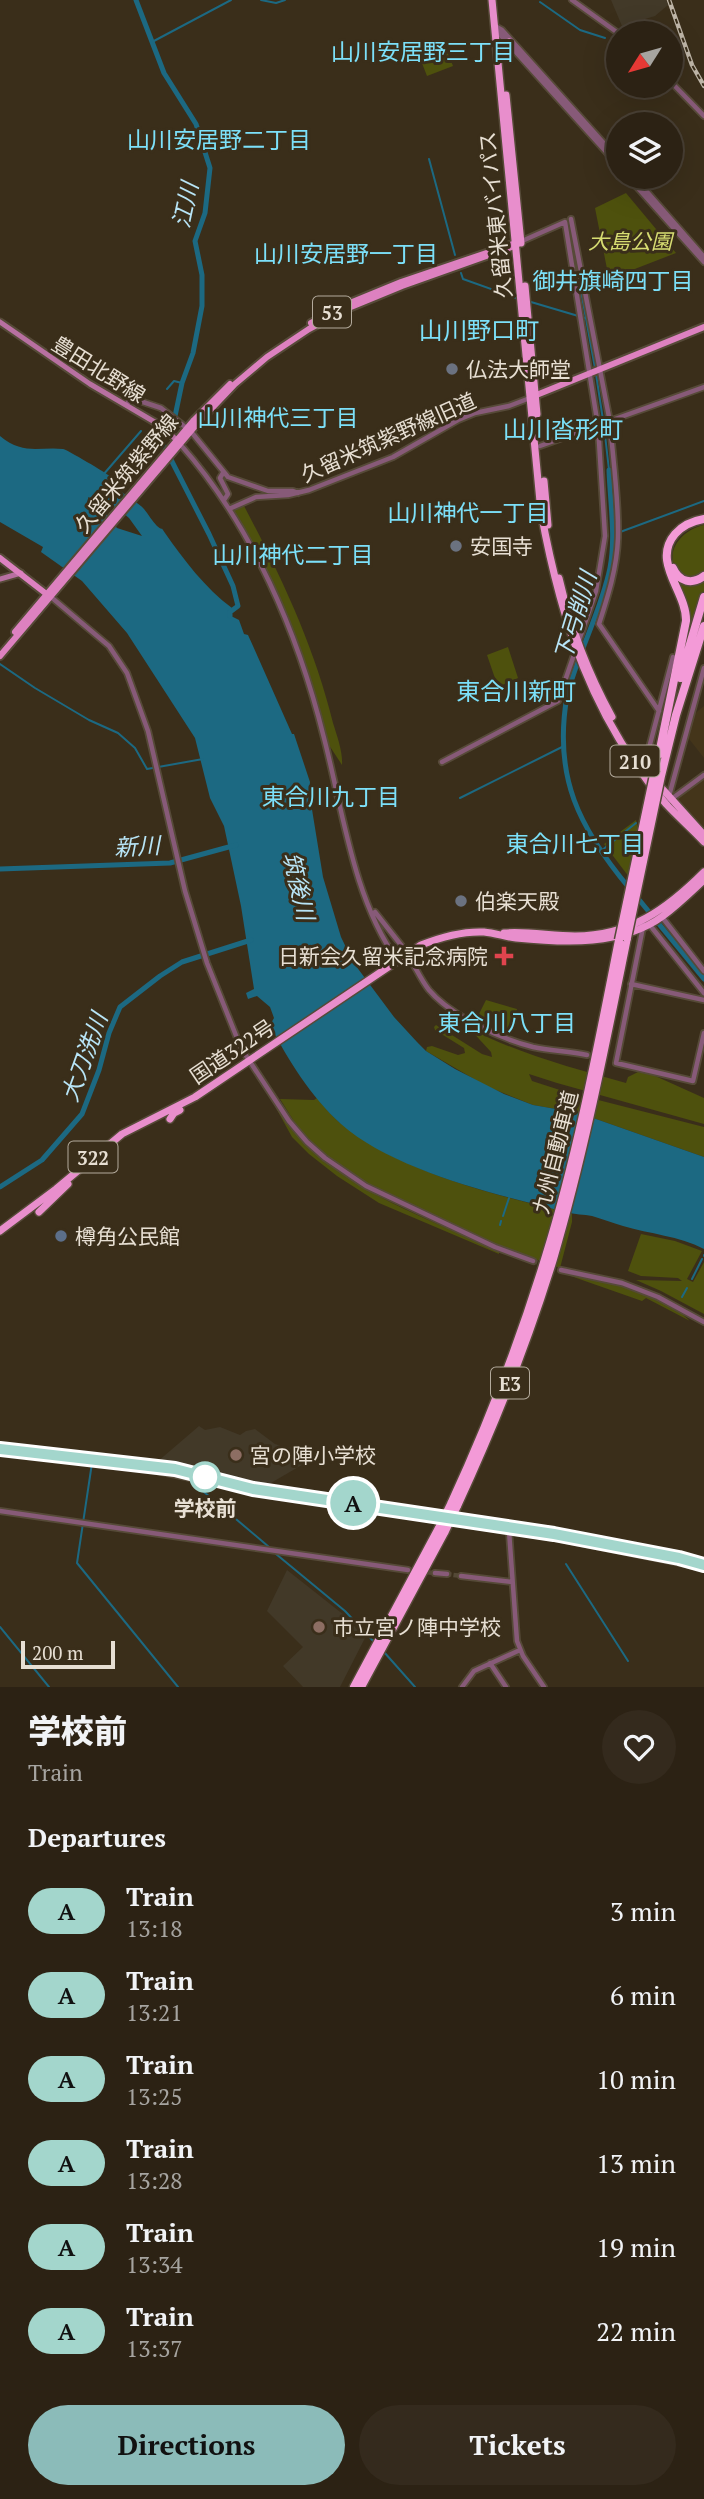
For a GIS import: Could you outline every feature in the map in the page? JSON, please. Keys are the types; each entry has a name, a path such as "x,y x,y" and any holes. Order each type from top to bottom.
{"highway":[{"name":"久留米東バイパス","path":"495,0 546,538 557,593 584,665 614,729 704,842"},
{"name":"久留米東バイパス","path":"497,28 501,47 518,243"},
{"path":"501,47 509,42"},
{"name":"久留米東バイパス","path":"533,396 550,538 577,646"},
{"path":"704,521 682,533 674,544 672,557 674,572 682,579 692,582 704,576"},
{"path":"659,754 686,621 686,608 668,565 668,549 683,527 704,521"},
{"name":"九州自動車道","path":"658,773 659,754 704,597"},
{"name":"九州自動車道","path":"361,1687 454,1505 550,1255 596,1069 658,773 704,626"},
{"name":"久留米東バイパス","path":"584,665 644,767 668,800 704,835"},
{"name":"国道322号","path":"651,920 704,872"},
{"name":"国道322号","path":"0,1231 71,1177 111,1142 193,1098 417,947 435,939 466,933 578,942 606,939 651,920 704,880"},
{"path":"138,1126 145,1118 164,1107 188,1097 193,1098"},
{"path":"154,1117 168,1121 174,1112 193,1098"},
{"path":"37,1197 71,1177"},
{"path":"39,1212 66,1187 71,1177"},
{"name":"九州自動車道","path":"354,1687 442,1530"}],"main road":[{"name":"久留米筑紫野線","path":"0,656 177,444 235,384 267,357 309,329 369,299 518,243"},
{"name":"豊田北野線","path":"0,322 90,384 158,424 177,444"},
{"path":"533,396 704,327"},
{"path":"0,557 49,596"},
{"path":"0,579 21,573"},
{"name":"久留米筑紫野線","path":"0,650 43,603"}],"street":[{"path":"572,0 606,24"},
{"path":"497,28 606,149"},
{"path":"497,28 606,149"},
{"path":"683,94 704,116"},
{"path":"639,189 704,262"},
{"path":"644,189 704,257"},
{"path":"571,219 610,422 618,537 611,584 599,624 659,711"},
{"path":"442,762 558,701 596,591 605,536 598,426 565,222 518,243"},
{"path":"540,446 704,387"},
{"name":"久留米筑紫野線旧道","path":"229,509 256,497 298,494 393,457 458,420 475,413 509,406 533,396"},
{"path":"126,405 131,398 161,408 184,426"},
{"name":"久留米筑紫野線旧道","path":"193,434 223,473 236,482 258,489 293,491 298,494"},
{"path":"177,444 204,470 224,500 278,605 306,677 325,740 358,875 396,961"},
{"path":"223,473 220,478 228,494 224,500"},
{"path":"49,596 109,646 124,667 148,731 185,891 201,947 236,1038 298,1132 339,1169 366,1186 495,1247 533,1261"},
{"path":"644,767 673,657"},
{"path":"668,800 704,668"},
{"path":"668,800 704,775"},
{"path":"371,908 405,950"},
{"path":"651,920 703,969"},
{"path":"651,920 631,984 616,1063 693,1081 704,1033"},
{"path":"651,920 704,993"},
{"path":"410,957 431,992 470,1020 508,1039 535,1047 587,1055"},
{"path":"703,969 704,960"},
{"path":"631,984 704,1000"},
{"path":"561,1270 622,1283 658,1297 704,1322"},
{"path":"138,1467 263,1493 561,1539 704,1566"},
{"path":"0,1511 408,1570"},
{"path":"509,1531 515,1629 520,1650 544,1687"},
{"path":"435,1573 447,1574"},
{"path":"461,1576 512,1582"},
{"path":"462,1687 474,1671 520,1650"},
{"path":"489,1663 506,1687"}],"shaded area":[{"path":"611,0 666,0 668,5 655,16 638,21 620,21"},
{"path":"704,706 704,758 686,735 693,715"},
{"path":"704,778 704,831 675,800"},
{"name":"宮の陣小学校","path":"199,1426 205,1430 220,1427 240,1435 255,1429 275,1444 307,1449 307,1462 264,1487 246,1485 240,1480 202,1467 157,1462"},
{"name":"市立宮ノ陣中学校","path":"287,1570 344,1615 365,1638 340,1687 303,1687 283,1666 303,1647 267,1611"}],"green space":[{"path":"444,43 453,66 427,76 418,53"},
{"name":"大島公園","path":"626,193 676,253 609,279 595,208"},
{"path":"243,504 283,583 306,638 338,739 342,765 325,739 285,616 232,512"},
{"path":"704,525 704,574 687,579 675,567 673,552 685,534"},
{"path":"677,579 704,579 704,591 685,647 688,627"},
{"path":"508,647 518,678 498,687 487,655"},
{"path":"636,820 638,828 629,877 604,844"},
{"path":"486,1000 517,1009 514,1031 478,1016"},
{"path":"436,1025 482,1054 492,1057 491,1052 469,1028 526,1053 566,1066 626,1083 628,1077 638,1072 653,1075 704,1098 704,1124 529,1074 532,1081 563,1091 704,1127 704,1157 579,1113 533,1105 486,1086 426,1051 427,1047 432,1046 458,1055 465,1053 464,1048 435,1030"},
{"path":"317,1098 339,1122 367,1142 422,1170 513,1199 572,1214 560,1268 496,1245 386,1195 340,1167 298,1128 280,1099"},
{"path":"277,1106 311,1148 353,1181 400,1207 499,1251 499,1254 379,1203 337,1176 292,1137"},
{"path":"641,1234 675,1241 702,1251 687,1279 693,1282 704,1262 704,1314 636,1280 682,1281 678,1278 641,1276 628,1271"},
{"path":"565,1274 615,1284 647,1294 663,1301 690,1321 646,1298 642,1301"}],"water":[{"name":"筑後川","path":"0,436 25,448 66,450 111,477 119,489 144,509 155,524 163,529 196,573 232,608 231,616 239,620 244,634 248,635 294,734 310,782 309,791 323,877 341,937 353,962 394,1017 426,1051 504,1094 533,1105 579,1113 704,1157 704,1249 675,1238 510,1198 448,1179 418,1168 363,1141 330,1113 292,1065 270,1025 274,1018 270,1007 257,996 248,999 246,993 254,989 241,906 224,826 210,798 195,738 127,633 82,581 41,552 43,547 0,522","holes":["88,497 101,504 116,507 129,518 142,536 117,528 106,514 99,512 89,502"]}],"waterway":[{"name":"江川","path":"136,0 164,73 196,124 210,168 205,213 195,241 202,275 202,306 193,353 182,383 174,421 169,429"},
{"path":"152,42 231,0"},
{"path":"261,0 276,3 285,0"},
{"path":"540,2 580,30 605,38"},
{"path":"429,159 455,255"},
{"path":"569,225 595,368"},
{"path":"461,273 463,279 519,299"},
{"path":"531,302 585,318"},
{"path":"596,374 603,420"},
{"path":"167,389 174,381 182,383"},
{"path":"604,426 609,470"},
{"path":"103,475 141,431"},
{"name":"江川","path":"163,438 162,442 233,586 238,606 230,612 230,616"},
{"name":"下弓削川","path":"609,470 612,556 601,600 567,696 564,752 567,777 584,822 612,867 630,889"},
{"path":"612,535 704,501"},
{"path":"0,664 89,720 118,733 135,748 147,769 203,759"},
{"path":"460,798 564,746"},
{"path":"601,851 636,823"},
{"name":"新川","path":"0,869 170,863 236,845"},
{"name":"下弓削川","path":"636,896 704,979"},
{"name":"大刀洗川","path":"0,1187 42,1160 82,1114 120,1007 182,962 251,940"},
{"path":"698,972 704,966"},
{"path":"503,1216 509,1198"},
{"path":"500,1225 501,1221"},
{"path":"692,1279 702,1259"},
{"path":"682,1297 687,1288"},
{"path":"0,1455 92,1463"},
{"path":"138,1469 92,1463 77,1563 178,1687"},
{"path":"191,1481 269,1547"},
{"path":"276,1554 345,1611 375,1643"},
{"path":"566,1564 628,1661"},
{"path":"0,1627 49,1687"},
{"path":"384,1652 415,1687"}],"tunnel":[{"path":"533,1261 561,1270"},
{"path":"408,1570 435,1573"},
{"path":"447,1574 461,1576"}],"railway":[{"path":"669,0 692,65 704,86"},
{"path":"0,1449 185,1470"},
{"path":"175,1469 253,1489 554,1534 704,1565"}],"train":[{"name":"A","path":"0,1449 175,1469 253,1489 554,1534 704,1565"}],"place":[{"name":"仏法大師堂","path":"452,369"},
{"name":"安国寺","path":"456,546"},
{"name":"伯楽天殿","path":"461,901"},
{"name":"日新会久留米記念病院","path":"504,956"},
{"name":"樽角公民館","path":"61,1236"},
{"name":"宮の陣小学校","path":"236,1455"},
{"name":"学校前","path":"205,1477"},
{"name":"市立宮ノ陣中学校","path":"319,1627"}],"district":[{"name":"山川安居野三丁目","path":"423,51"},
{"name":"山川安居野二丁目","path":"219,139"},
{"name":"山川安居野一丁目","path":"346,253"},
{"name":"御井旗崎四丁目","path":"613,280"},
{"name":"山川野口町","path":"479,330"},
{"name":"山川神代三丁目","path":"278,417"},
{"name":"山川沓形町","path":"563,429"},
{"name":"山川神代一丁目","path":"468,512"},
{"name":"山川神代二丁目","path":"293,554"},
{"name":"東合川新町","path":"516,691"},
{"name":"東合川九丁目","path":"331,796"},
{"name":"東合川七丁目","path":"575,843"},
{"name":"東合川八丁目","path":"507,1022"}]}
